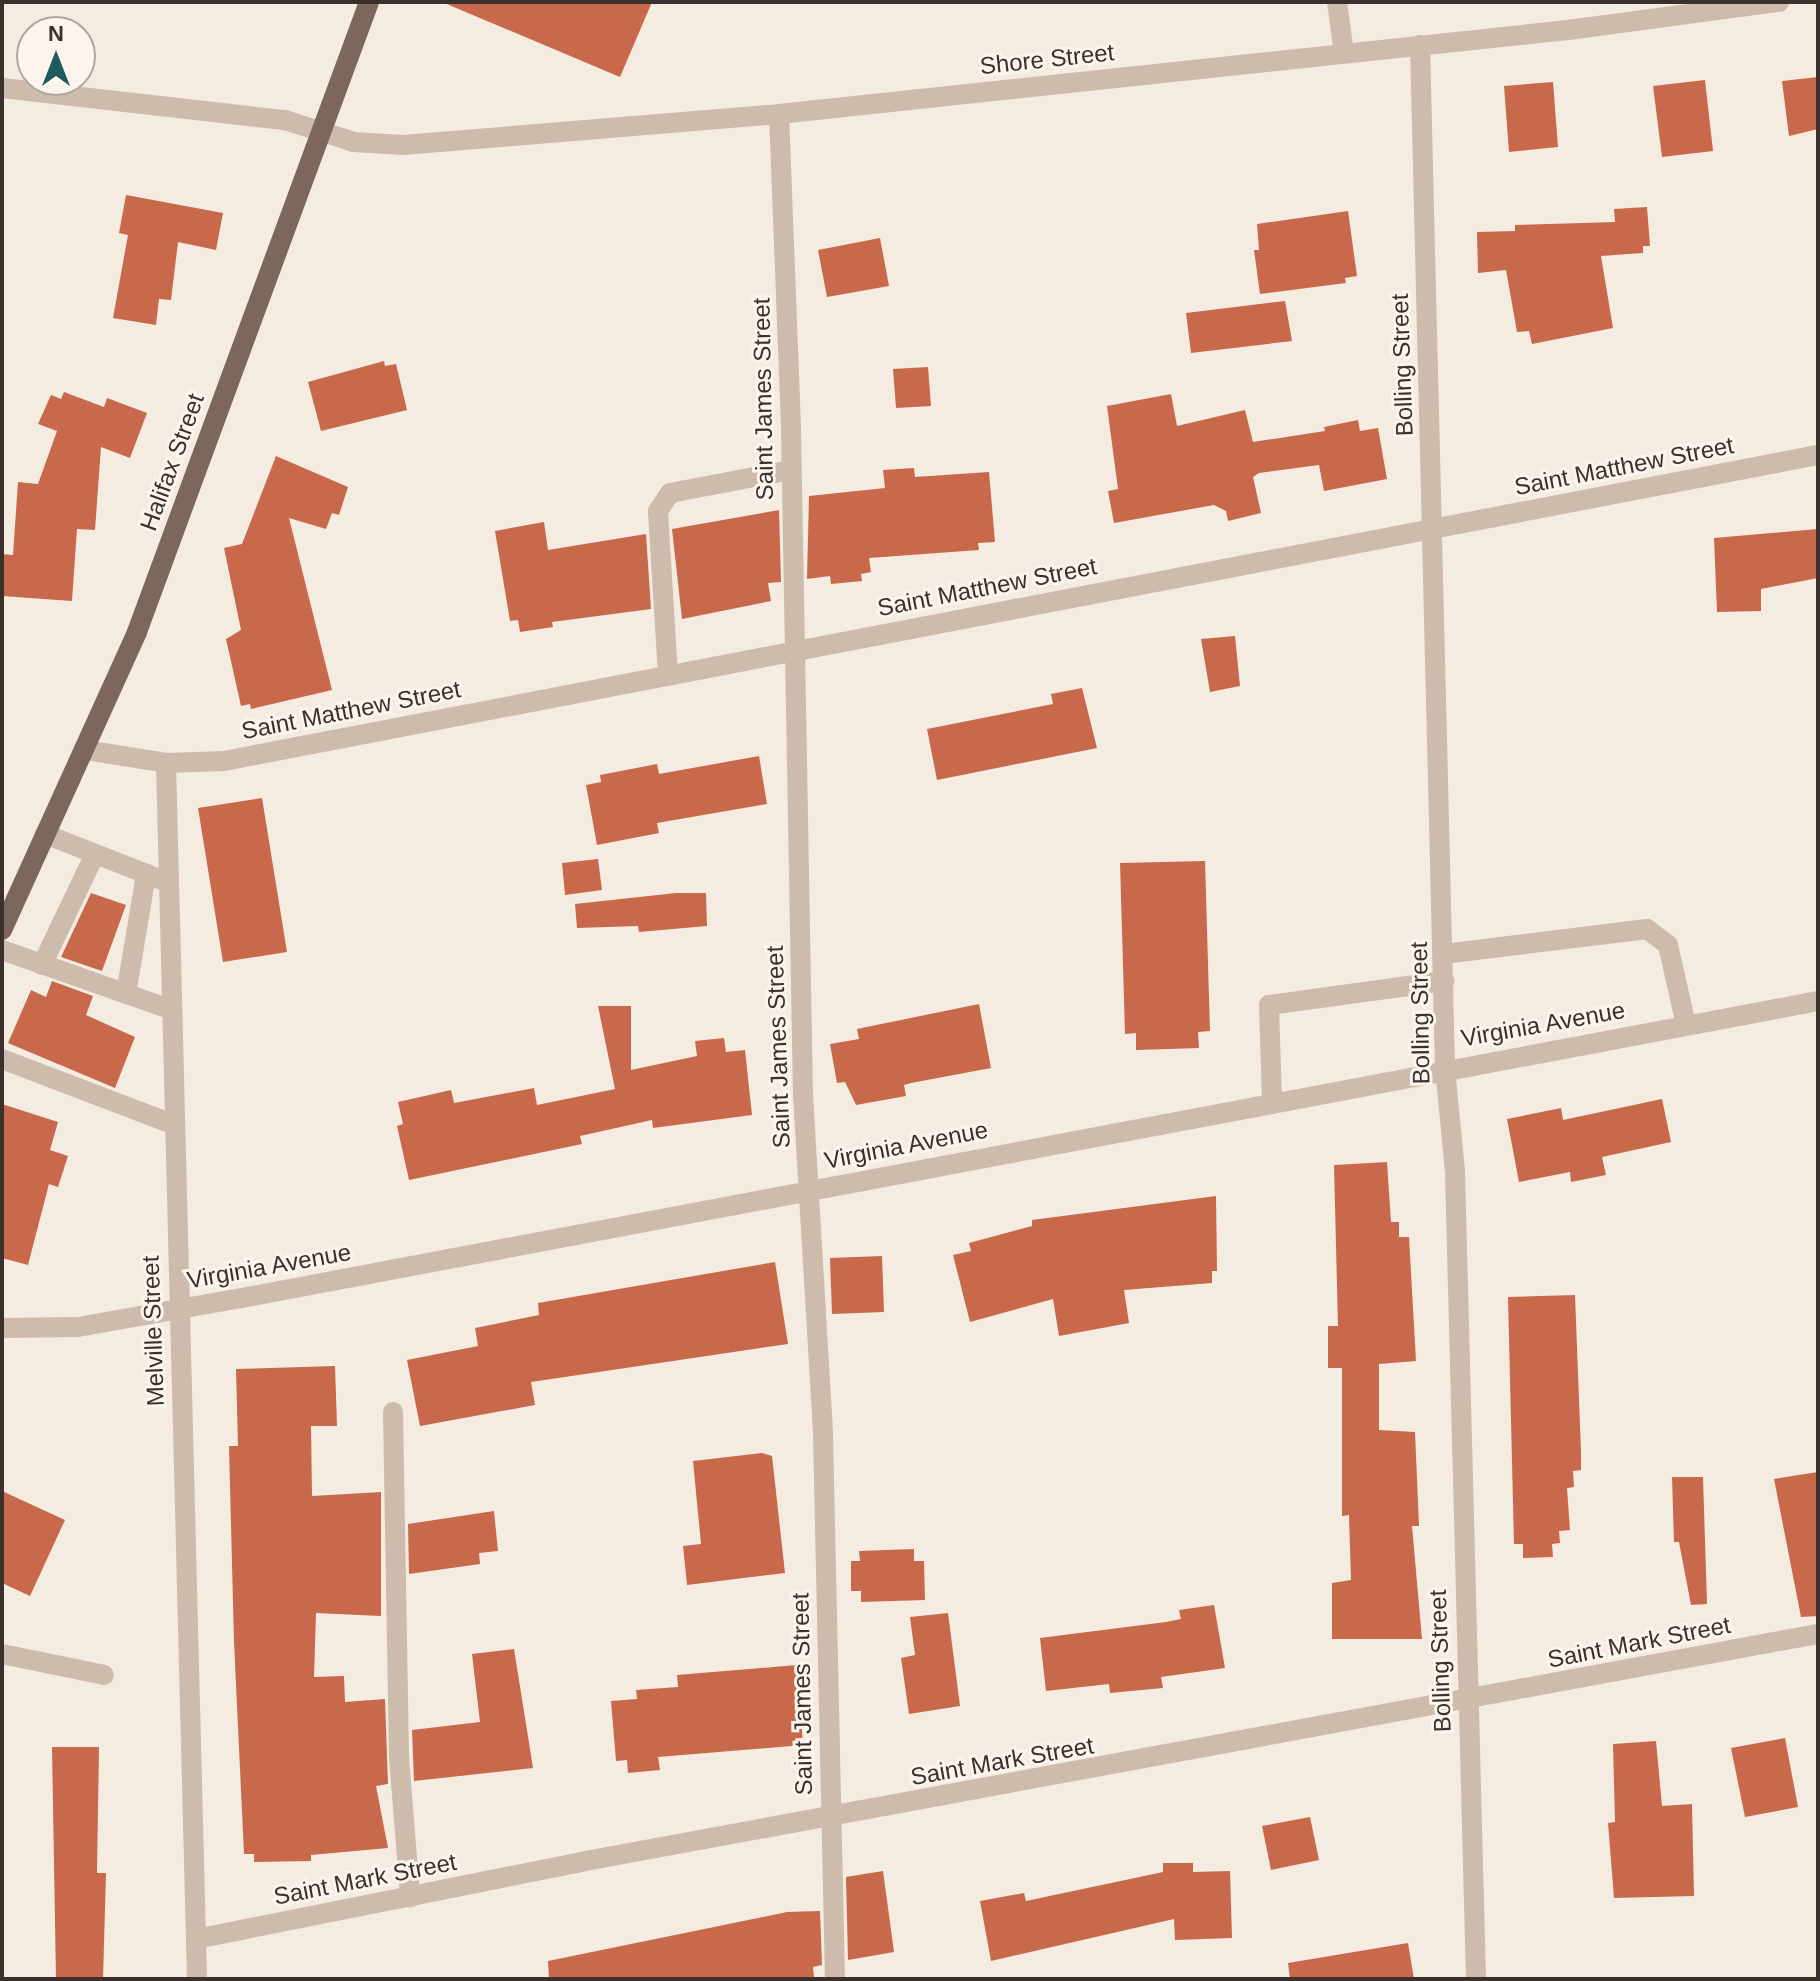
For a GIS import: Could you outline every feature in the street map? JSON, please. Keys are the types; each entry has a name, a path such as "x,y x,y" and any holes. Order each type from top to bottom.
{"main road":[{"name":"Halifax Street","path":"2,930 137,632 369,2"}],"street":[{"path":"1337,2 1344,53"},
{"name":"Shore Street","path":"2,88 285,120 354,142 403,145 779,114 1420,45 1738,4 1779,2"},
{"name":"Bolling Street","path":"1420,45 1445,1068 1455,1172 1476,1979"},
{"name":"Saint James Street","path":"779,114 791,470 792,651 810,1190 824,1466 829,1819 835,1979"},
{"name":"Saint Matthew Street","path":"166,763 224,761 1818,455"},
{"path":"668,675 658,511 670,493 791,470"},
{"path":"86,750 166,763"},
{"name":"Melville Street","path":"166,763 172,1124 197,1979"},
{"path":"45,834 167,882"},
{"path":"42,965 95,854"},
{"path":"126,994 146,874"},
{"path":"1444,954 1647,929 1668,945 1686,1025"},
{"path":"2,950 170,1009"},
{"path":"1272,1101 1269,1005 1444,981"},
{"name":"Virginia Avenue","path":"2,1328 78,1327 179,1309 1445,1068 1818,1001"},
{"path":"2,1059 172,1124"},
{"path":"393,1412 399,1757 410,1898"},
{"name":"Saint Mark Street","path":"196,1939 1818,1634"},
{"path":"2,1654 104,1675"}],"building":[{"path":"442,2 652,2 620,77"},
{"path":"1818,77 1818,129 1789,136 1782,81"},
{"path":"1705,80 1713,151 1662,157 1653,86"},
{"path":"1553,82 1558,147 1509,152 1504,86"},
{"path":"126,195 223,213 216,250 178,242 171,300 159,299 156,325 113,318 128,235 119,233"},
{"path":"1647,207 1650,246 1643,246 1643,253 1601,256 1613,328 1532,344 1529,331 1517,332 1506,270 1478,273 1477,232 1515,231 1515,225 1615,222 1614,209"},
{"path":"1348,211 1357,276 1345,278 1346,283 1260,294 1254,250 1259,250 1257,224"},
{"path":"880,238 889,286 827,297 818,250"},
{"path":"1285,301 1292,341 1191,353 1186,313"},
{"path":"384,361 385,366 396,364 407,410 321,431 308,382"},
{"path":"928,367 931,406 896,408 893,369"},
{"path":"64,392 104,407 107,398 147,413 130,458 101,447 95,530 77,529 72,601 2,596 2,554 13,555 18,482 38,484 57,431 38,424 51,395 61,399"},
{"path":"1171,394 1177,426 1245,410 1253,442 1325,431 1324,427 1358,420 1360,431 1378,428 1387,479 1324,491 1319,465 1259,473 1253,477 1261,513 1228,521 1226,511 1214,505 1114,523 1108,491 1118,489 1107,406"},
{"path":"276,456 348,487 339,515 332,513 326,529 289,518 332,690 251,709 250,704 241,706 226,639 241,630 224,548 242,544"},
{"path":"914,468 915,477 989,472 995,542 978,543 979,550 869,558 871,572 861,574 862,581 831,584 830,576 807,579 809,496 885,488 883,470"},
{"path":"779,510 781,582 768,583 771,601 682,619 672,529"},
{"path":"544,522 548,550 646,534 651,609 552,622 553,627 520,632 518,620 510,621 495,531"},
{"path":"1818,529 1818,578 1761,589 1761,611 1717,612 1714,538"},
{"path":"1235,636 1240,686 1210,692 1201,639"},
{"path":"1082,688 1097,748 937,780 927,729 1053,704 1051,694"},
{"path":"759,756 767,804 657,823 659,833 597,845 586,785 601,782 600,775 657,764 659,774"},
{"path":"262,798 287,952 223,962 198,808"},
{"path":"598,859 602,890 565,895 562,863"},
{"path":"1205,861 1210,1031 1198,1032 1199,1048 1136,1050 1136,1033 1125,1034 1120,863"},
{"path":"91,893 126,905 102,971 61,957"},
{"path":"676,893 706,893 707,926 639,932 638,926 577,928 575,904"},
{"path":"52,981 93,996 86,1015 135,1037 115,1088 8,1043 31,990 46,997"},
{"path":"979,1004 991,1068 911,1083 904,1085 906,1096 856,1105 845,1082 837,1083 830,1044 859,1039 857,1029"},
{"path":"598,1006 631,1006 631,1070 697,1056 695,1041 724,1038 726,1052 745,1050 752,1115 653,1128 652,1120 580,1136 582,1144 409,1180 397,1126 403,1124 398,1102 451,1090 454,1103 534,1088 537,1105 615,1089"},
{"path":"1662,1099 1671,1142 1602,1157 1606,1175 1571,1182 1570,1172 1519,1182 1507,1119 1561,1108 1563,1120"},
{"path":"2,1104 58,1122 50,1150 68,1156 58,1187 49,1184 28,1265 2,1258"},
{"path":"1387,1162 1391,1222 1399,1222 1399,1237 1409,1237 1416,1361 1379,1364 1379,1430 1415,1432 1419,1526 1412,1526 1422,1639 1332,1639 1332,1583 1351,1580 1349,1515 1342,1516 1342,1368 1328,1368 1328,1326 1338,1326 1334,1165"},
{"path":"1216,1196 1217,1271 1212,1271 1212,1283 1124,1290 1129,1323 1059,1336 1053,1299 970,1322 953,1255 971,1251 969,1243 1032,1226 1032,1220"},
{"path":"882,1256 884,1312 832,1314 830,1258"},
{"path":"775,1262 788,1344 531,1382 535,1405 420,1426 407,1360 478,1346 475,1328 539,1315 538,1303"},
{"path":"1575,1295 1581,1470 1573,1471 1574,1487 1567,1488 1570,1530 1559,1531 1560,1543 1552,1544 1553,1557 1523,1558 1523,1544 1514,1544 1508,1297"},
{"path":"335,1366 337,1426 311,1426 312,1496 381,1492 381,1616 316,1613 314,1677 344,1676 345,1702 385,1699 388,1784 376,1786 388,1848 311,1855 311,1861 254,1862 254,1854 244,1854 234,1642 229,1446 238,1446 236,1369"},
{"path":"762,1453 772,1456 785,1573 687,1585 683,1546 701,1544 693,1461"},
{"path":"1818,1472 1818,1616 1801,1617 1774,1479"},
{"path":"1672,1477 1703,1477 1707,1604 1691,1605 1679,1542 1674,1542"},
{"path":"2,1491 65,1520 30,1596 2,1583"},
{"path":"494,1511 498,1551 479,1553 480,1564 409,1574 408,1524"},
{"path":"914,1549 914,1561 924,1561 925,1600 861,1602 861,1591 851,1591 851,1561 860,1561 859,1551"},
{"path":"1214,1605 1225,1668 1161,1677 1163,1688 1110,1693 1109,1684 1046,1691 1040,1638 1166,1622 1181,1619 1179,1610"},
{"path":"948,1613 960,1706 909,1714 901,1658 915,1655 910,1617"},
{"path":"514,1649 533,1768 414,1781 412,1730 480,1722 472,1654"},
{"path":"797,1665 803,1745 658,1757 660,1770 628,1773 627,1760 616,1761 611,1701 637,1699 636,1690 678,1687 677,1675"},
{"path":"1785,1738 1798,1807 1745,1817 1731,1748"},
{"path":"1656,1741 1662,1806 1692,1804 1694,1896 1614,1898 1608,1823 1615,1822 1613,1744"},
{"path":"52,1747 99,1747 97,1873 106,1873 103,1979 56,1979"},
{"path":"1310,1817 1319,1860 1271,1870 1262,1826"},
{"path":"1163,1863 1193,1863 1193,1872 1230,1871 1232,1938 1175,1940 1174,1919 991,1961 980,1901 1024,1893 1026,1901 1163,1872"},
{"path":"883,1871 894,1952 848,1960 846,1877"},
{"path":"820,1911 822,1965 813,1967 814,1977 549,1979 548,1961 787,1912"},
{"path":"1408,1943 1414,1979 1290,1979 1288,1963"}]}
